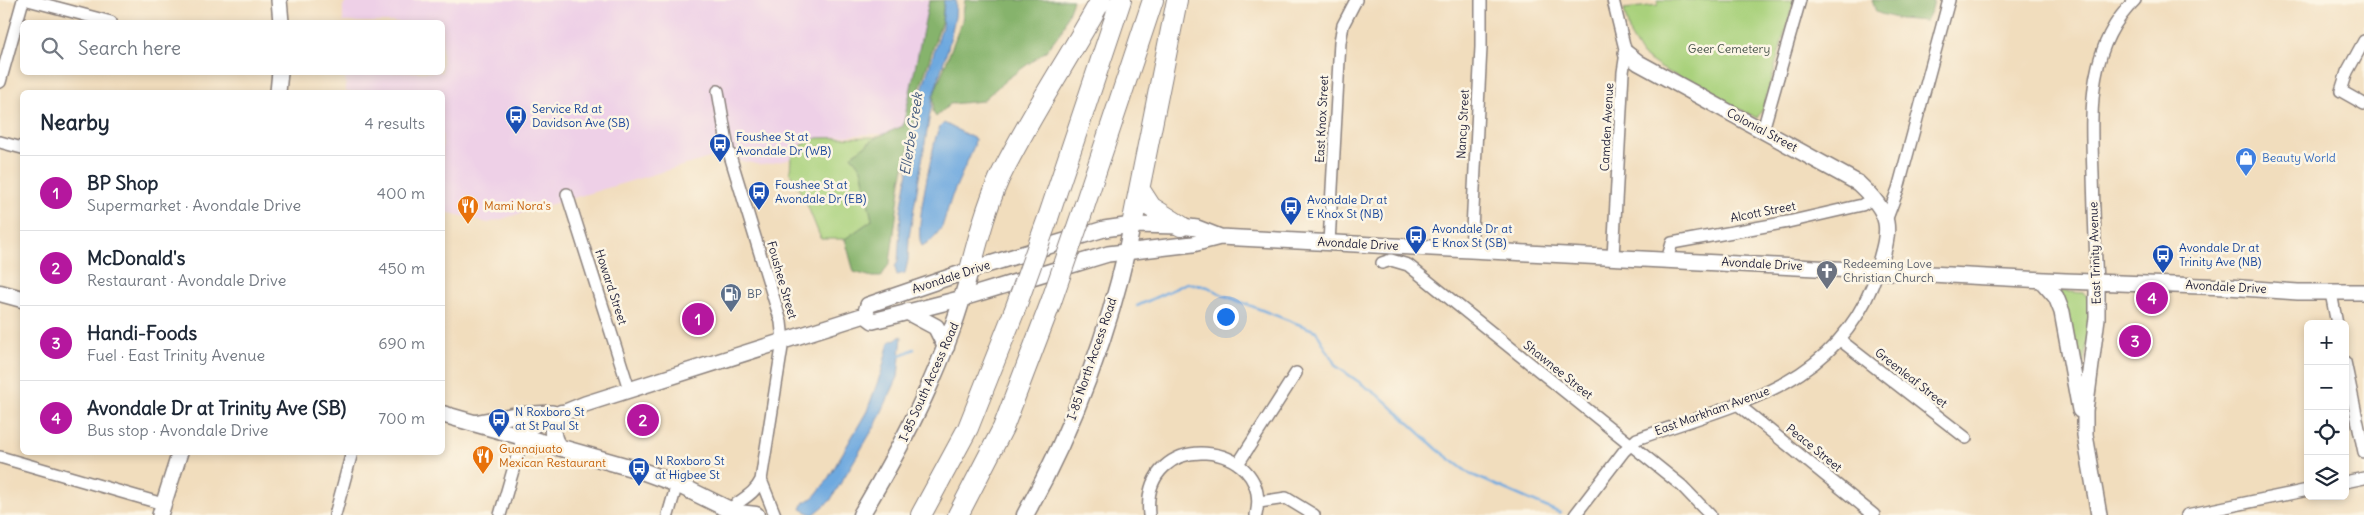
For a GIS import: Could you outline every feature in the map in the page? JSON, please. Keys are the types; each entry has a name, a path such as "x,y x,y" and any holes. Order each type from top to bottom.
{"highway":[{"path":"970,270 998,181 1101,0"},
{"path":"921,515 968,428 1014,312 1048,218 1121,0"},
{"path":"958,515 1003,428 1051,302 1153,0"},
{"path":"1132,225 1177,0"},
{"path":"1140,190 1151,207 1181,226"}],"main road":[{"path":"279,0 280,20"},
{"name":"Colonial Street","path":"1626,53 1639,63 1858,183 1874,198 1886,218"},
{"path":"278,90 280,75"},
{"name":"East Markham Avenue","path":"1878,270 1888,228 1886,218"},
{"name":"Avondale Drive","path":"865,315 868,305 970,270 1104,229 1132,225 1181,226 1197,228 1220,237"},
{"name":"I-85 North Access Road","path":"1025,515 1074,415 1127,251 1132,225"},
{"name":"Avondale Drive","path":"865,315 873,321 963,298 1108,254 1193,244 1220,237 2041,280 2226,286 2331,293 2364,292"},
{"name":"I-85 South Access Road","path":"861,515 906,437 946,347 963,298 970,270"},
{"path":"2041,280 2056,297 2062,312 2086,435"},
{"name":"East Trinity Avenue","path":"2097,282 2097,318 2085,404 2086,435 2099,515"},
{"path":"0,293 20,298"},
{"path":"908,312 936,327 946,347"},
{"name":"Avondale Drive","path":"523,436 531,426 561,413 865,315"},
{"path":"558,446 552,438 553,425 561,413"},
{"name":"Avondale Drive","path":"474,423 515,415 561,413"},
{"path":"445,415 629,467 677,484 736,513 756,515"},
{"path":"162,509 179,455"}],"street":[{"path":"0,82 23,0"},
{"path":"28,0 104,20"},
{"name":"East Knox Street","path":"1330,243 1340,42 1343,25 1356,0"},
{"name":"Nancy Street","path":"1471,250 1480,72 1481,0"},
{"name":"Camden Avenue","path":"1613,0 1626,53 1623,72 1613,257"},
{"path":"1763,130 1800,0"},
{"name":"East Markham Avenue","path":"1886,218 1898,189 1949,0"},
{"name":"East Trinity Avenue","path":"2097,282 2092,143 2093,83 2097,64 2111,29 2135,0"},
{"path":"2364,41 2347,72 2341,91 2364,104"},
{"name":"Foushee Street","path":"718,91 728,148 781,322 782,341 760,480"},
{"path":"0,142 20,147"},
{"name":"Howard Street","path":"567,194 629,390"},
{"name":"Alcott Street","path":"1668,260 1672,242 1788,222 1862,205 1874,198"},
{"name":"Shawnee Street","path":"1382,263 1391,260 1408,266 1682,486 1710,515"},
{"name":"East Markham Avenue","path":"1575,515 1630,444 1637,438 1758,396 1791,380 1813,366 1840,340 1862,308 1878,270"},
{"path":"2331,293 2336,320"},
{"name":"Greenleaf Street","path":"1840,340 1966,438"},
{"path":"2346,365 2364,452"},
{"path":"1238,464 1296,373"},
{"name":"Peace Street","path":"1736,404 1874,515"},
{"path":"500,515 523,436"},
{"path":"1149,515 1147,502 1150,487 1156,476 1171,461 1192,453 1205,452 1225,456 1238,464 1253,480 1259,502 1256,515"},
{"path":"335,515 351,455"},
{"path":"0,457 162,509"},
{"path":"2349,481 2364,478"},
{"path":"736,513 740,500 754,491 760,480"},
{"path":"760,480 775,515"},
{"path":"668,515 677,484"},
{"path":"2187,515 2304,491"},
{"path":"1259,502 1286,498 1314,515"}],"shaded area":[{"path":"348,0 929,0 902,134 870,134 820,138 803,143 788,160 762,165 716,156 488,223 445,212 445,90 346,90 345,75 445,75 445,20 343,20 343,6"}],"green space":[{"path":"944,0 942,20 916,101 912,135 901,181 890,262 881,277 872,277 854,272 845,239 872,220 861,168 851,156 877,137 903,126 929,1"},
{"path":"965,0 1073,0 1062,30 1045,52 1007,79 982,101 950,104 936,117 933,112 934,94 962,21"},
{"name":"Geer Cemetery","path":"1658,0 1794,0 1763,109 1757,118 1661,68 1642,55 1630,35 1624,9 1658,5"},
{"path":"1872,0 1934,0 1926,21 1900,19 1881,14 1876,12"},
{"path":"877,137 851,156 861,168 872,220 845,239 821,239 806,202 790,173 791,157 802,145 817,138"},
{"path":"2060,291 2084,293 2090,309 2090,322 2079,381"}],"water":[{"path":"944,0 956,0 955,17 948,48 933,96 909,237 908,260 905,273 897,275 895,267 898,261 901,211 914,138 917,105 942,27"},
{"path":"944,123 975,139 974,146 952,196 942,227 932,240 922,246 920,226 924,193 936,136"},
{"path":"902,336 898,377 876,424 830,501 813,515 801,509 804,502 813,498 826,482 867,411 882,370 889,342"}],"waterway":[{"path":"1137,306 1187,283 1208,287 1223,295 1316,331 1336,366 1382,398 1438,450 1470,474 1560,513"},
{"path":"897,357 914,349"}],"place":[{"name":"Service Rd at Davidson Ave (SB)","path":"516,135"},
{"name":"Foushee St at Avondale Dr (WB)","path":"720,163"},
{"name":"Beauty World","path":"2246,177"},
{"name":"Foushee St at Avondale Dr (EB)","path":"759,211"},
{"name":"Mami Nora's","path":"468,225"},
{"name":"Avondale Dr at E Knox St (NB)","path":"1291,226"},
{"name":"Avondale Dr at E Knox St (SB)","path":"1416,255"},
{"name":"Avondale Dr at Trinity Ave (NB)","path":"2163,274"},
{"name":"Redeeming Love Christian Church","path":"1827,290"},
{"name":"Avondale Dr at Trinity Ave (SB)","path":"2152,298"},
{"name":"BP","path":"731,313"},
{"name":"BP Shop","path":"698,319"},
{"name":"Handi-Foods","path":"2135,341"},
{"name":"McDonald's","path":"643,420"},
{"name":"N Roxboro St at St Paul St","path":"499,438"},
{"name":"Guanajuato Mexican Restaurant","path":"483,475"},
{"name":"N Roxboro St at Higbee St","path":"639,487"}],"water label":[{"name":"Ellerbe Creek","path":"911,134"}]}
